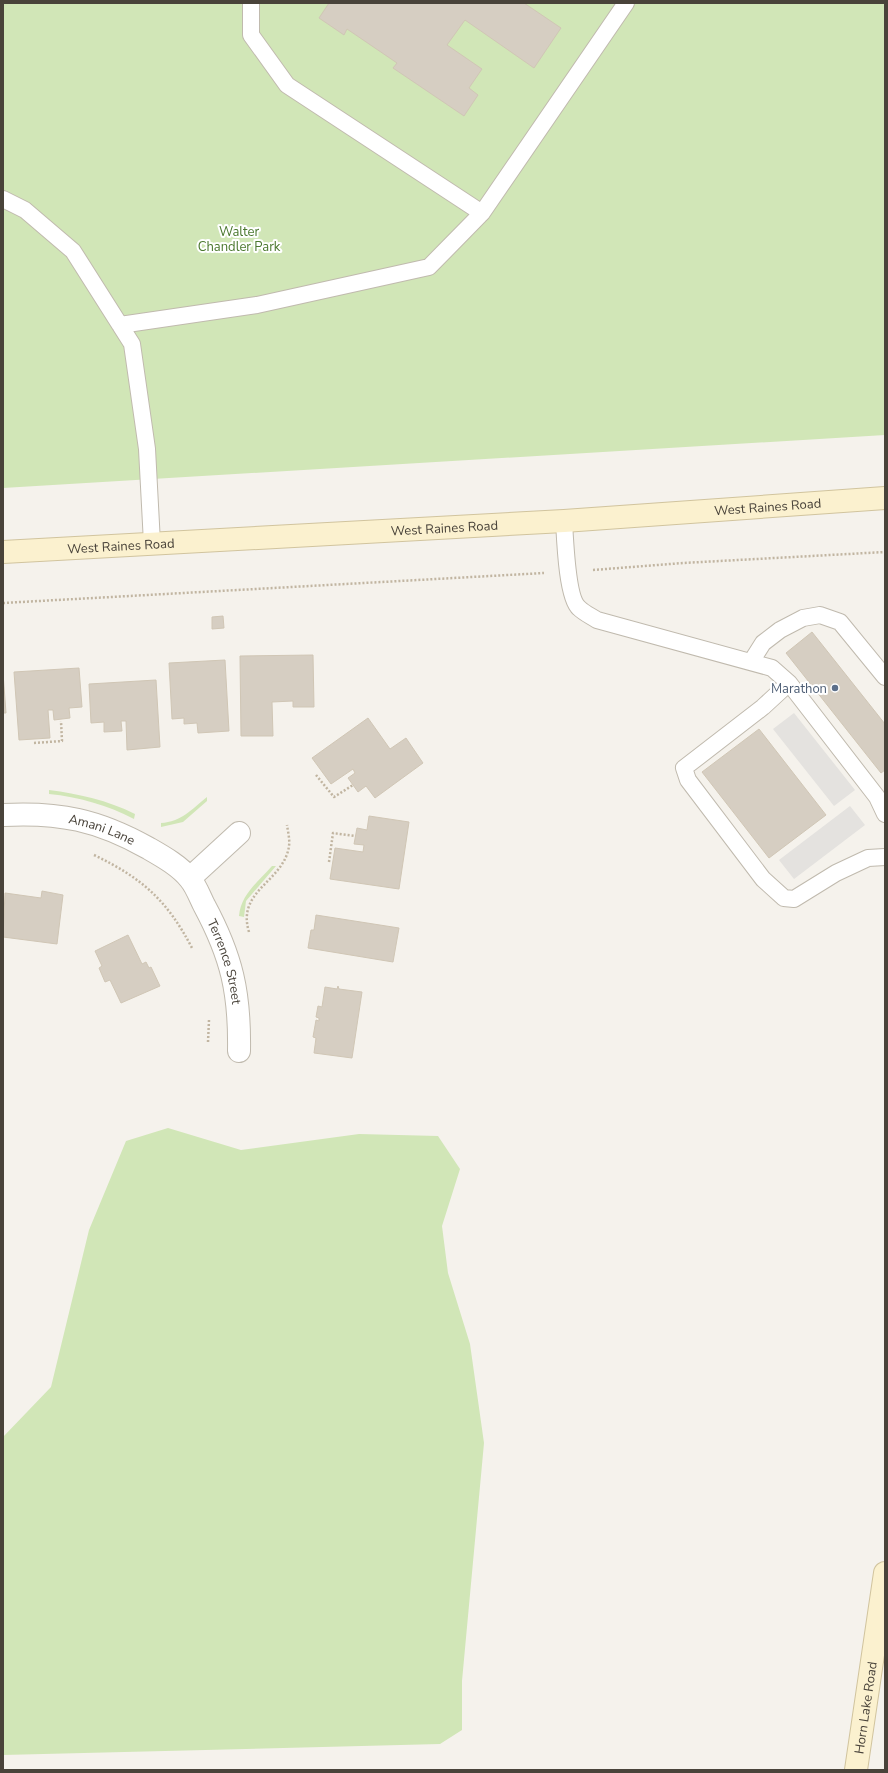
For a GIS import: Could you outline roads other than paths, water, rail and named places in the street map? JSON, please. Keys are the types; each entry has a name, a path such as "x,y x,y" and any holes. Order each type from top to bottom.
{"main road":[{"name":"West Raines Road","path":"3,552 564,521 885,498"},
{"name":"Horn Lake Road","path":"856,1770 885,1573"}],"street":[{"name":"Amani Lane","path":"3,815 37,814 69,817 95,824 123,834 162,855 190,878"},
{"path":"190,878 239,833"},
{"name":"Terrence Street","path":"190,878 218,930 234,978 238,1001 239,1051"}],"lane":[{"path":"251,3 251,35 287,85 482,213"},
{"path":"120,325 257,305 429,267 482,213 626,3"},
{"path":"3,199 25,210 73,251 132,344 147,449 152,543"},
{"path":"564,521 568,572 571,590 577,608 597,620 772,668 789,683 877,797 885,814"},
{"path":"752,662 763,643 780,630 803,618 820,615 840,622 885,677"},
{"path":"789,683 763,707 684,768 688,780 763,880 784,898 794,899 836,873 868,858 885,857"}],"place":[{"name":"Marathon","path":"835,688"}],"park label":[{"name":"Walter Chandler Park","path":"239,238"}]}
